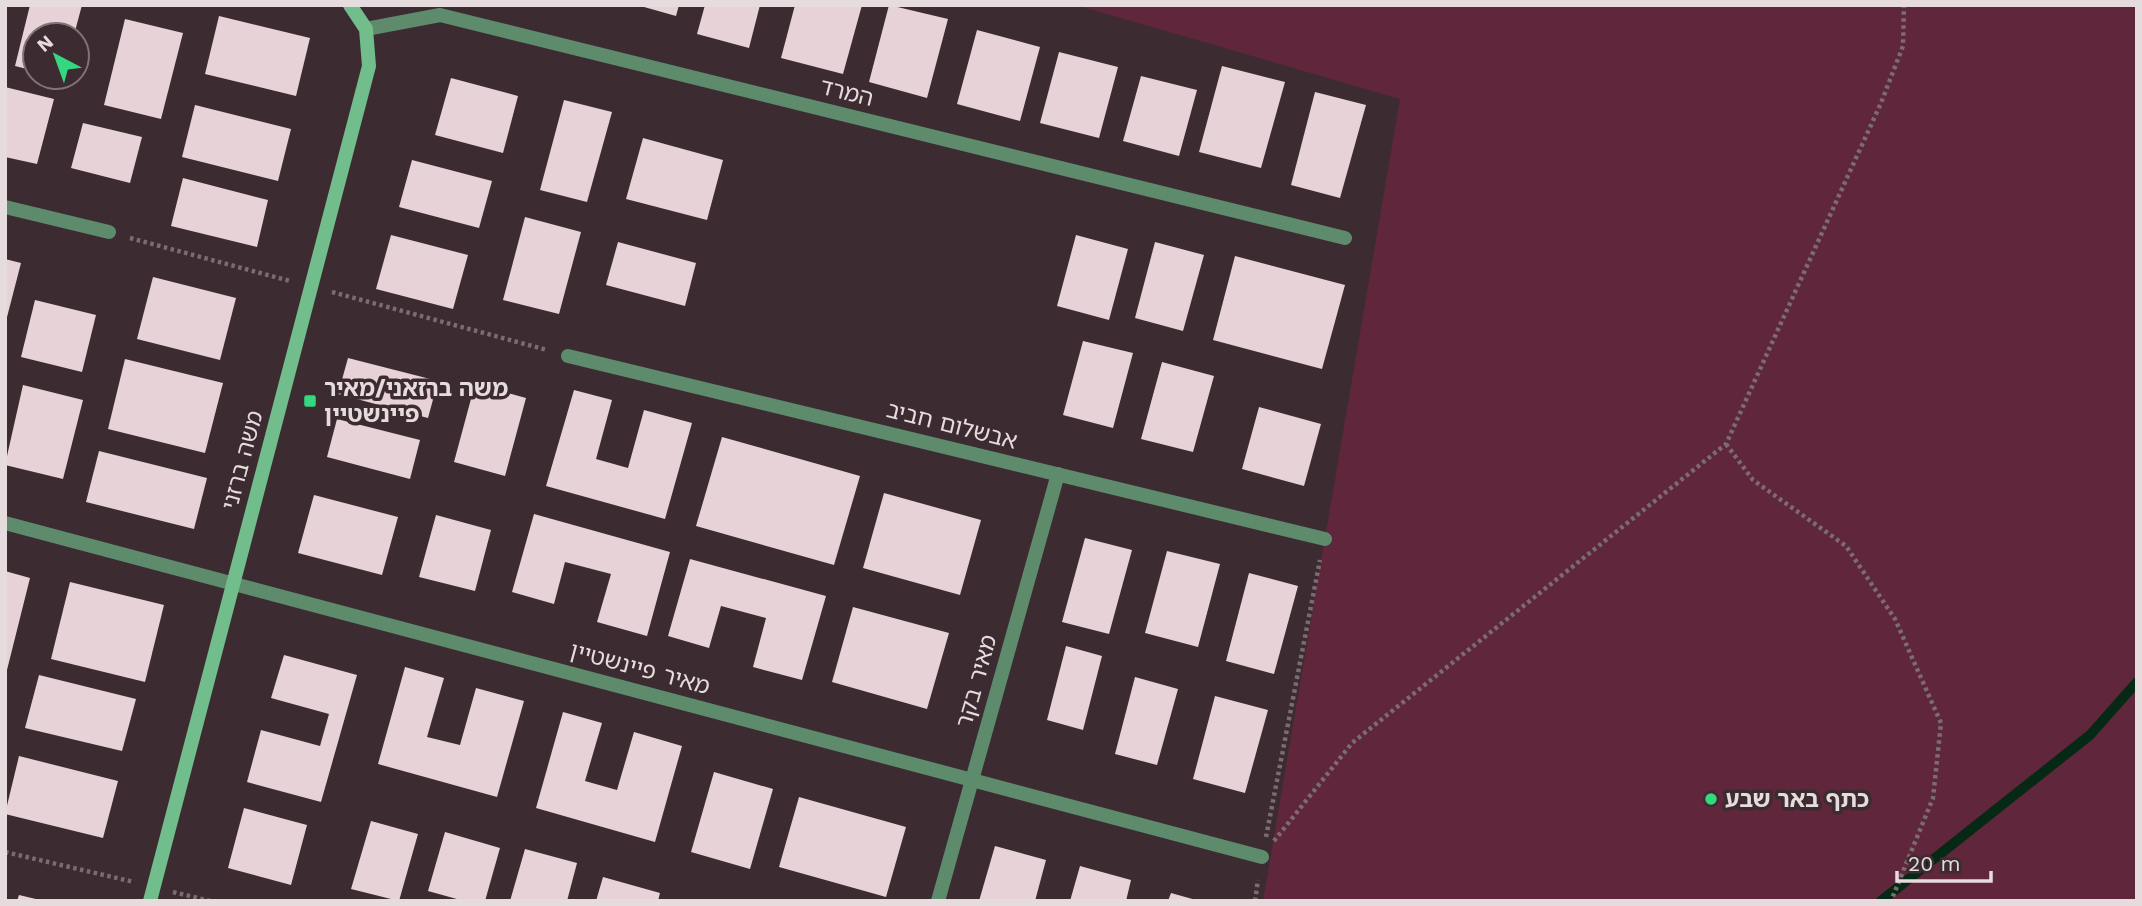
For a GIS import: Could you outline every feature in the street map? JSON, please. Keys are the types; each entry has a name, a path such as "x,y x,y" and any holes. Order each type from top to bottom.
{"street":[{"path":"350,5 366,29"},
{"name":"המרד","path":"366,29 440,15 1345,238"},
{"name":"משה ברזני","path":"151,894 369,66 366,29"},
{"path":"5,207 108,232"},
{"name":"אבשלום חביב","path":"568,356 1325,539"},
{"name":"מאיר בקר","path":"938,901 1058,474"},
{"name":"מאיר פיינשטיין","path":"5,523 1262,856"}],"path":[{"path":"1262,856 1352,743 1726,444 1881,103 1903,46 1904,5"},
{"path":"108,232 568,356"},
{"path":"1726,444 1753,480 1846,546 1895,619 1941,723 1933,797 1891,901"},
{"path":"1255,901 1325,539"},
{"path":"5,852 151,894 210,901"}],"shaded area":[{"path":"1076,5 2137,5 2137,901 1263,901 1400,99"}],"building":[{"path":"30,5 82,5 78,21 26,21"},
{"path":"637,5 679,5 676,16"},
{"path":"705,5 760,5 749,48 697,34"},
{"path":"795,5 862,5 843,74 781,58"},
{"path":"889,5 948,19 927,98 869,82"},
{"path":"219,16 310,38 296,96 205,74"},
{"path":"125,19 183,33 161,119 104,105"},
{"path":"977,30 1040,47 1020,121 957,104"},
{"path":"21,42 21,68 15,66"},
{"path":"1059,52 1118,67 1099,138 1040,123"},
{"path":"1222,66 1285,82 1261,168 1199,152"},
{"path":"1141,76 1197,90 1179,156 1123,141"},
{"path":"451,78 518,96 503,153 435,135"},
{"path":"5,87 54,99 37,164 5,157"},
{"path":"1315,92 1366,105 1340,198 1291,185"},
{"path":"564,100 612,112 587,202 540,190"},
{"path":"195,105 291,129 278,181 182,157"},
{"path":"83,123 142,137 130,183 71,168"},
{"path":"643,138 723,160 707,220 626,199"},
{"path":"412,160 492,181 479,228 399,207"},
{"path":"183,178 268,200 257,247 171,226"},
{"path":"525,217 581,232 559,314 503,300"},
{"path":"391,235 468,255 453,309 376,289"},
{"path":"1076,235 1128,249 1109,320 1057,306"},
{"path":"618,242 696,263 685,306 606,285"},
{"path":"1155,242 1204,255 1183,331 1135,318"},
{"path":"1235,256 1345,285 1322,369 1213,340"},
{"path":"5,259 21,263 6,321 5,321"},
{"path":"153,277 236,298 220,360 137,339"},
{"path":"35,300 96,315 82,372 21,357"},
{"path":"1083,341 1133,353 1113,428 1063,415"},
{"path":"348,358 438,381 428,418 338,394"},
{"path":"125,359 223,383 205,453 108,429"},
{"path":"1162,362 1214,376 1193,452 1141,439"},
{"path":"475,384 526,398 505,476 454,462"},
{"path":"23,385 83,400 63,479 5,465"},
{"path":"574,390 612,400 596,459 628,468 644,410 692,423 665,519 546,486"},
{"path":"1259,407 1321,424 1304,486 1242,469"},
{"path":"337,419 420,440 410,479 327,457"},
{"path":"722,437 860,476 834,565 696,526"},
{"path":"99,451 207,478 194,529 86,502"},
{"path":"884,493 981,520 960,595 863,568"},
{"path":"314,495 398,517 382,575 298,553"},
{"path":"534,514 670,552 647,636 597,622 611,574 565,562 554,604 512,592"},
{"path":"436,515 491,530 475,591 419,577"},
{"path":"1085,538 1132,550 1109,634 1062,622"},
{"path":"1167,551 1220,564 1198,647 1145,633"},
{"path":"690,559 826,596 802,680 753,667 766,618 721,606 709,648 668,636"},
{"path":"5,571 30,578 6,674 5,673"},
{"path":"1249,573 1298,586 1274,674 1226,661"},
{"path":"70,582 164,605 145,682 51,659"},
{"path":"853,607 949,633 927,709 832,682"},
{"path":"1066,646 1102,656 1083,730 1047,720"},
{"path":"284,655 357,675 321,802 247,782 261,730 320,746 329,714 271,698"},
{"path":"405,667 444,678 427,737 460,745 476,688 524,701 497,797 378,764"},
{"path":"39,675 136,699 122,751 25,728"},
{"path":"1135,677 1178,689 1157,765 1115,754"},
{"path":"1215,696 1268,710 1245,793 1193,779"},
{"path":"563,712 602,723 585,781 617,790 634,732 682,746 655,842 536,808"},
{"path":"19,756 118,781 103,838 5,814"},
{"path":"714,772 773,789 750,869 691,852"},
{"path":"799,797 906,827 886,897 779,867"},
{"path":"244,808 307,825 291,885 228,868"},
{"path":"371,821 418,834 399,901 351,889"},
{"path":"445,832 500,848 485,901 464,901 428,891"},
{"path":"995,846 1046,860 1035,901 979,901"},
{"path":"525,849 577,863 567,901 510,901"},
{"path":"1080,866 1131,880 1126,901 1070,901"},
{"path":"603,877 660,893 658,901 596,901"},
{"path":"1171,893 1196,900 1196,901 1168,901"},
{"path":"19,895 40,900 17,901"}],"waterway":[{"path":"1881,901 2090,735 2137,682"}],"place":[{"name":"משה ברזאני/מאיר פיינשטיין","path":"310,401"},
{"name":"כתף באר שבע","path":"1711,799"}]}
